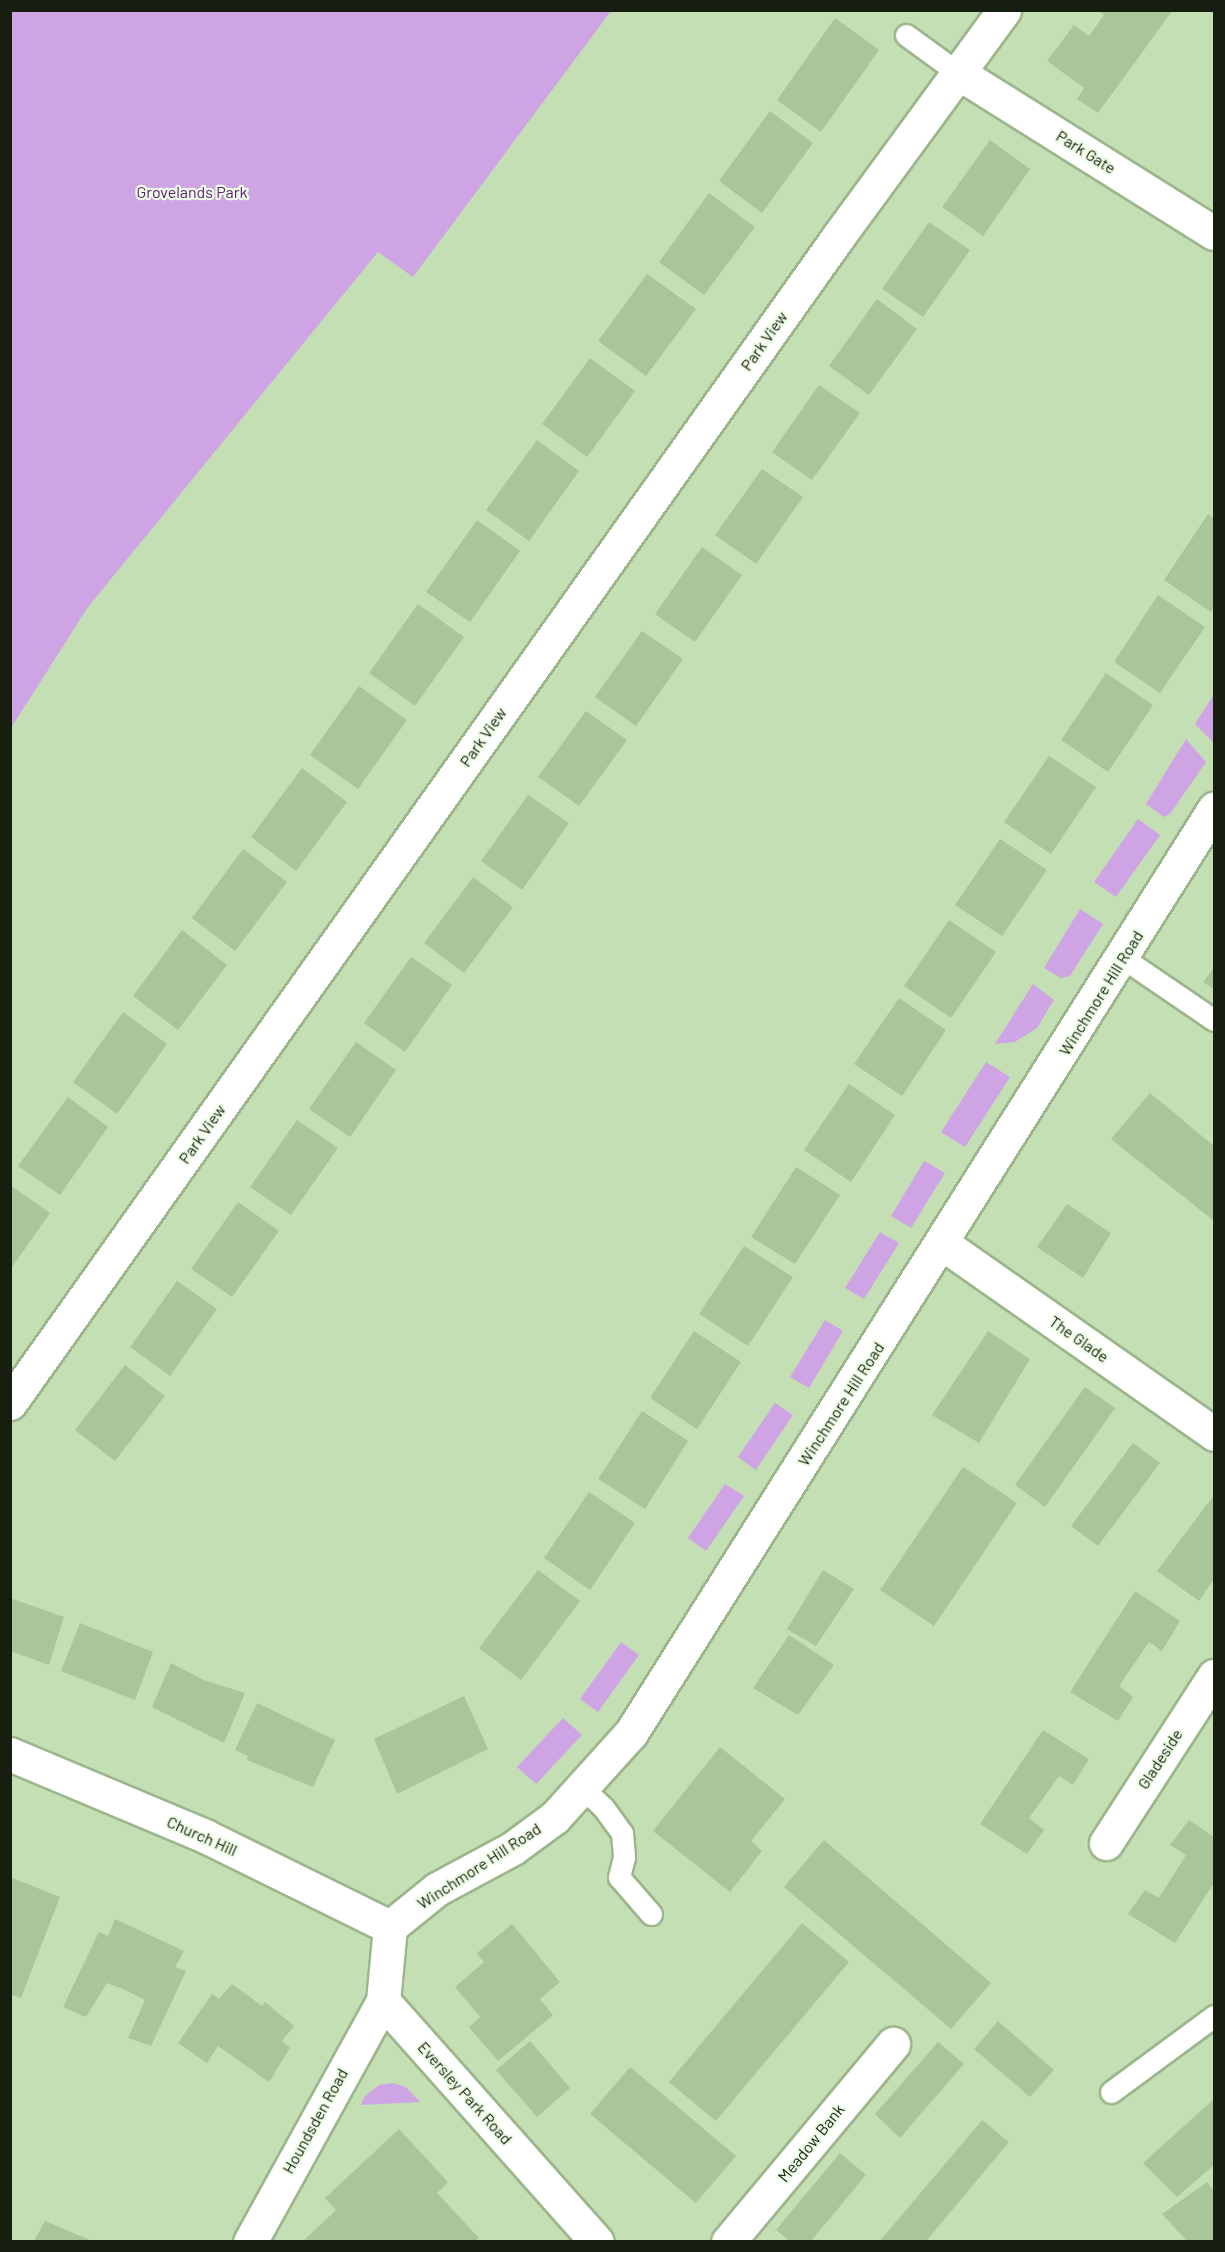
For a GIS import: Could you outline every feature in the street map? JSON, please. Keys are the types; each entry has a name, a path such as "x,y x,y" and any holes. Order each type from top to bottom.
{"street":[{"name":"Park View","path":"10,1403 957,72 1004,10"},
{"name":"Park Gate","path":"957,72 1215,233"},
{"name":"Winchmore Hill Road","path":"390,1927 437,1889 513,1848 567,1806 632,1733 944,1244 1215,809"},
{"name":"The Glade","path":"944,1244 1215,1434"},
{"name":"Gladeside","path":"1106,1843 1215,1676"},
{"name":"Church Hill","path":"10,1754 205,1836 390,1927"},
{"path":"383,2001 390,1927"},
{"name":"Houndsden Road","path":"250,2241 383,2001"},
{"name":"Eversley Park Road","path":"383,2001 597,2241"},
{"name":"Meadow Bank","path":"728,2241 893,2044"}],"lane":[{"path":"906,35 957,72"},
{"path":"1123,958 1215,1020"},
{"path":"583,1788 603,1807 622,1833 624,1857 619,1877 651,1914"},
{"path":"1111,2092 1215,2016"}],"green space":[{"name":"Grovelands Park","path":"11,10 611,11 413,277 378,252 88,607 11,728"},
{"path":"1214,694 1214,743 1195,724"},
{"path":"1186,739 1206,762 1170,814 1164,817 1146,804"},
{"path":"1138,819 1160,835 1116,897 1094,882"},
{"path":"1080,909 1103,924 1070,976 1061,978 1044,968"},
{"path":"1033,984 1054,1000 1037,1028 1015,1042 995,1044"},
{"path":"986,1062 1010,1077 965,1147 941,1132"},
{"path":"924,1161 945,1173 911,1228 891,1216"},
{"path":"880,1232 899,1243 864,1299 845,1288"},
{"path":"825,1320 843,1331 809,1388 790,1377"},
{"path":"775,1403 793,1415 756,1470 738,1457"},
{"path":"725,1484 744,1496 706,1551 688,1538"},
{"path":"621,1642 639,1655 598,1712 580,1699"},
{"path":"563,1718 582,1735 536,1784 517,1767"},
{"path":"392,2083 406,2087 420,2102 361,2105 365,2096 379,2085"}],"building":[{"path":"1098,10 1173,10 1098,113 1077,99 1084,88 1047,61 1074,25 1089,36 1104,15"},
{"path":"835,18 879,50 821,132 777,100"},
{"path":"770,111 813,143 762,213 719,181"},
{"path":"990,140 1030,169 983,236 942,207"},
{"path":"709,193 755,227 704,295 659,262"},
{"path":"929,222 970,250 923,317 882,289"},
{"path":"647,274 696,309 646,376 598,341"},
{"path":"877,299 917,329 869,395 829,366"},
{"path":"590,358 635,391 587,457 542,424"},
{"path":"819,385 860,413 812,480 772,452"},
{"path":"537,440 579,471 529,541 486,510"},
{"path":"762,469 803,497 756,564 715,535"},
{"path":"1208,514 1214,518 1214,607 1211,612 1164,580"},
{"path":"477,520 520,551 470,622 426,592"},
{"path":"702,547 742,575 695,642 655,614"},
{"path":"1158,595 1205,627 1160,693 1114,662"},
{"path":"418,604 464,637 415,706 369,673"},
{"path":"642,631 683,659 636,726 595,697"},
{"path":"1106,673 1153,705 1108,772 1061,740"},
{"path":"359,686 407,720 358,789 310,755"},
{"path":"586,711 627,740 579,806 538,777"},
{"path":"1049,756 1096,787 1051,854 1004,822"},
{"path":"302,768 347,802 296,871 251,837"},
{"path":"528,795 569,823 522,890 481,861"},
{"path":"1000,839 1047,870 1002,936 955,905"},
{"path":"243,849 287,882 235,951 192,918"},
{"path":"473,877 513,907 464,973 424,943"},
{"path":"949,920 996,952 951,1018 904,986"},
{"path":"182,930 227,965 178,1030 133,996"},
{"path":"411,957 452,985 405,1052 364,1023"},
{"path":"1214,968 1214,989 1203,982"},
{"path":"899,998 946,1030 902,1096 854,1064"},
{"path":"123,1012 167,1044 117,1114 73,1082"},
{"path":"356,1042 396,1070 350,1137 309,1109"},
{"path":"849,1084 895,1115 851,1182 804,1150"},
{"path":"1150,1093 1214,1146 1214,1221 1111,1139"},
{"path":"68,1097 108,1127 60,1195 18,1166"},
{"path":"297,1120 338,1148 291,1215 250,1187"},
{"path":"796,1167 840,1195 795,1264 751,1237"},
{"path":"10,1185 50,1213 10,1270"},
{"path":"238,1202 279,1231 232,1297 191,1269"},
{"path":"1067,1204 1111,1233 1083,1278 1037,1247"},
{"path":"744,1246 793,1277 748,1346 699,1314"},
{"path":"177,1281 217,1309 170,1376 130,1347"},
{"path":"694,1331 741,1362 697,1429 650,1398"},
{"path":"988,1331 1030,1359 979,1443 932,1415"},
{"path":"125,1365 165,1396 115,1461 75,1430"},
{"path":"1085,1387 1115,1408 1045,1507 1015,1485"},
{"path":"642,1411 688,1441 645,1509 598,1479"},
{"path":"1133,1443 1160,1463 1098,1546 1071,1526"},
{"path":"963,1467 1017,1503 934,1626 880,1590"},
{"path":"589,1492 635,1523 590,1590 544,1558"},
{"path":"1214,1495 1214,1579 1199,1601 1157,1571"},
{"path":"538,1570 580,1601 521,1680 479,1648"},
{"path":"823,1570 854,1589 816,1646 787,1629"},
{"path":"1135,1591 1180,1621 1162,1651 1149,1642 1119,1686 1133,1697 1118,1721 1070,1692"},
{"path":"10,1598 64,1617 49,1665 10,1651"},
{"path":"80,1623 153,1652 135,1700 61,1671"},
{"path":"789,1635 834,1665 798,1715 753,1688"},
{"path":"171,1663 204,1680 245,1693 224,1743 152,1707"},
{"path":"464,1696 488,1749 397,1794 374,1739"},
{"path":"257,1703 335,1740 313,1787 247,1760 248,1756 235,1750"},
{"path":"1043,1730 1089,1759 1073,1785 1059,1776 1029,1818 1044,1830 1027,1854 980,1824"},
{"path":"720,1747 785,1799 751,1841 762,1851 730,1892 653,1831"},
{"path":"1189,1820 1214,1837 1214,1883 1175,1943 1128,1914 1145,1890 1159,1898 1186,1855 1170,1845"},
{"path":"824,1840 991,1983 951,2029 784,1887"},
{"path":"10,1877 60,1897 21,1998 10,1994"},
{"path":"115,1919 184,1951 175,1967 186,1971 151,2046 128,2038 145,2000 123,1989 107,1983 86,2017 63,2007 99,1932 108,1936"},
{"path":"802,1923 849,1962 716,2121 669,2082"},
{"path":"512,1924 560,1982 540,1999 553,2015 498,2061 469,2027 480,2017 455,1987 484,1962 477,1953"},
{"path":"232,1984 262,2006 265,2002 294,2026 282,2041 290,2048 269,2082 218,2046 207,2063 178,2043 212,1994 219,1999"},
{"path":"998,2021 1054,2070 1030,2097 974,2049"},
{"path":"530,2041 570,2088 537,2117 496,2070"},
{"path":"938,2042 964,2064 900,2138 875,2114"},
{"path":"630,2067 736,2156 696,2203 590,2114"},
{"path":"1214,2099 1214,2165 1177,2197 1143,2163"},
{"path":"982,2120 1009,2142 926,2241 880,2241"},
{"path":"399,2129 448,2182 437,2193 479,2238 475,2241 303,2241 336,2210 325,2198"},
{"path":"840,2153 866,2175 811,2241 790,2241 776,2230"},
{"path":"1207,2182 1214,2191 1214,2241 1187,2241 1162,2214"},
{"path":"45,2221 92,2241 34,2241"}]}
